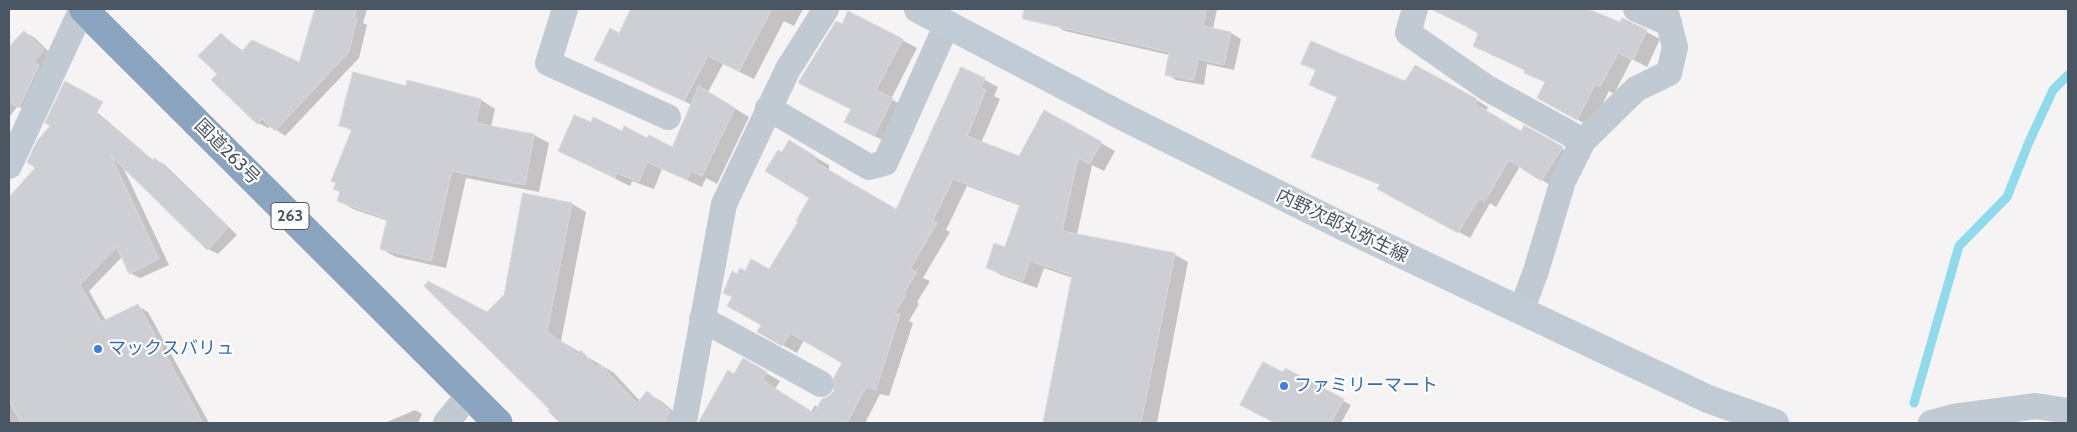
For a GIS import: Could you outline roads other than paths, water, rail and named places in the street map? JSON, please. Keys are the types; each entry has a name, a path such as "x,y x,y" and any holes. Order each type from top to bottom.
{"highway":[{"name":"国道263号","path":"82,9 468,396 498,423"}],"main road":[{"name":"内野次郎丸弥生線","path":"918,9 1205,158 1521,311 1708,399 1775,423"}],"street":[{"path":"9,166 82,9"},
{"path":"565,9 548,63 668,118"},
{"path":"679,423 685,416 724,204 788,69 826,9"},
{"path":"1415,9 1408,33 1486,88 1583,141"},
{"path":"1521,311 1536,271 1563,181 1583,141 1636,89 1669,73 1675,47 1667,16 1636,9"},
{"path":"768,108 869,167 885,163 947,24"},
{"path":"702,318 821,384"},
{"path":"446,423 468,396"},
{"path":"1931,423 1953,417 2036,406 2068,411"}],"waterway":[{"path":"1914,403 1959,246 2007,197 2029,142 2053,90 2068,75"}],"place":[{"name":"マックスバリュ","path":"98,349"},
{"name":"ファミリーマート","path":"1284,386"}]}
